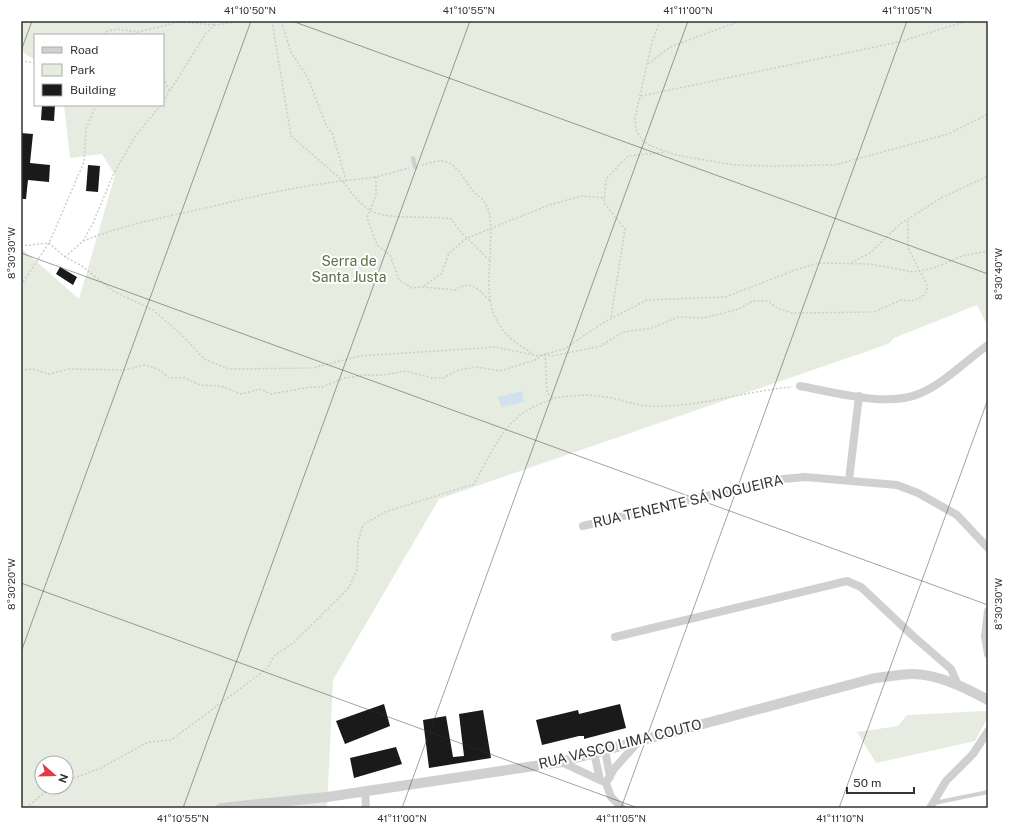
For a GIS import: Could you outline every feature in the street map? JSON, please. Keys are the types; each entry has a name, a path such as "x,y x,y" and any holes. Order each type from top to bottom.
{"street":[{"path":"800,386 859,396 890,399 910,397 921,393 988,345"},
{"path":"848,480 859,396"},
{"name":"RUA TENENTE SÁ NOGUEIRA","path":"583,526 772,480 805,477 897,485 918,493 957,515 988,548"},
{"path":"615,637 846,581 860,587 940,660 951,668 958,685"},
{"path":"988,611 985,636 988,654"},
{"path":"936,678 942,667 940,660"},
{"name":"RUA VASCO LIMA COUTO","path":"221,808 294,801 561,762 876,678 913,674 936,678 958,685 988,700"},
{"path":"932,806 946,781 973,754 988,731"},
{"path":"605,780 638,742"},
{"path":"605,750 605,780"},
{"path":"594,753 611,797 622,808"},
{"path":"561,762 605,780"},
{"path":"365,791 366,808"}],"lane":[{"path":"413,158 415,166"},
{"path":"932,806 988,792"}],"path":[{"path":"105,34 105,32 117,29 138,32 180,22 215,25 244,21"},
{"path":"272,21 291,136 343,181 369,211 393,216 437,216 451,219 489,260"},
{"path":"281,21 291,52 308,78 326,125 332,135 346,180"},
{"path":"660,21 652,42 636,118 636,130 642,140 651,146 668,152 734,165 835,165 948,134 988,114"},
{"path":"647,65 670,47 740,21"},
{"path":"641,96 899,42 968,21"},
{"path":"164,100 206,33 215,25"},
{"path":"21,61 34,63"},
{"path":"164,80 170,91"},
{"path":"21,285 49,243 84,162 86,129 96,106"},
{"path":"83,241 93,223 114,173 136,135 160,106"},
{"path":"611,318 625,229 604,203 606,179 628,156 668,152"},
{"path":"65,256 83,241 115,228 322,183 376,177 438,160 448,162 466,179 474,192 485,203 490,216 488,290 492,311 502,330 518,346 538,356"},
{"path":"850,264 871,252 900,224 941,198 988,176"},
{"path":"376,177 376,195 367,218 378,245 390,255 399,280 412,288 423,286 455,290 463,285 475,286 490,301"},
{"path":"423,286 442,272 449,253 467,238 549,205 582,196 605,198"},
{"path":"21,370 32,369 49,374 68,369 125,370 144,365 158,369 169,378 185,378 200,385 221,386 242,394 260,389 271,394 311,387 322,387 345,378 365,375 383,375 406,371 432,378 442,378 460,370 477,367 500,371 535,360 545,354 552,356 601,346 623,332 652,328 678,317 704,318 739,309 753,301 768,301 776,308 792,313 874,312 901,300 912,301 922,298 927,291 927,285 908,248 908,219"},
{"path":"21,246 49,243 65,256 82,266 113,291 153,310 181,334 204,359 229,369 312,368 360,356 496,346 538,356 564,349 611,318 647,300 725,297 795,270 819,263 870,264 913,272 934,268 962,256 988,251"},
{"path":"545,354 547,393 554,398"},
{"path":"74,778 101,768 148,742 171,740 257,676 268,667 274,656 292,644 334,605 349,588 357,569 358,542 363,525 385,512 474,484 499,439 513,421 526,411 554,398 574,396 600,396 650,406 677,405 769,389 800,386"},
{"path":"26,808 41,795"}],"green space":[{"name":"Serra de Santa Justa","path":"21,21 988,21 988,327 977,305 894,338 888,344 439,499 333,680 327,808 21,808 21,248 79,299 115,175 102,154 70,158 64,106 164,106 164,34 34,34 34,59 21,51"},
{"path":"985,711 988,713 988,717 975,741 876,763 857,732 898,726 907,715"}],"water":[{"path":"522,391 524,402 501,407 498,397"}],"building":[{"path":"42,106 55,106 54,121 41,120"},
{"path":"21,133 33,134 30,163 50,165 49,182 28,180 26,199 21,199"},
{"path":"88,165 100,166 98,192 86,191"},
{"path":"60,267 77,277 73,285 56,274"},
{"path":"384,704 390,726 345,744 336,721"},
{"path":"620,704 626,728 584,739 584,736 579,736 542,745 536,720 578,710 579,714"},
{"path":"483,710 491,758 429,768 423,720 446,716 453,757 464,756 459,714"},
{"path":"396,747 402,764 354,778 350,758"}]}
